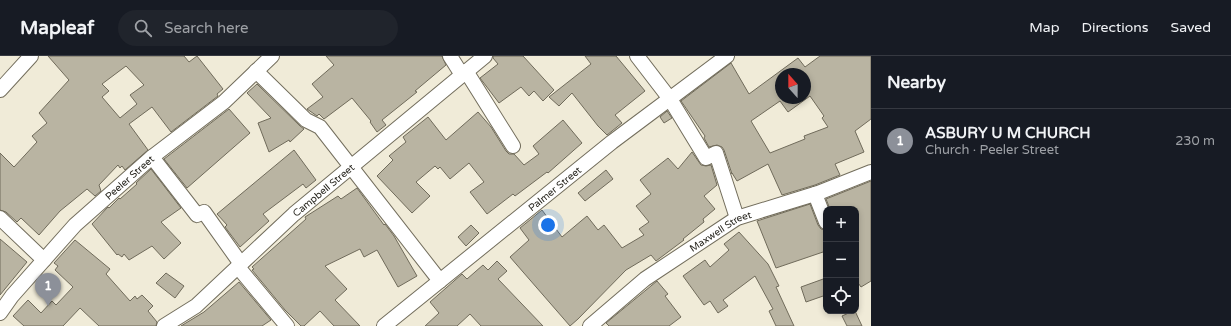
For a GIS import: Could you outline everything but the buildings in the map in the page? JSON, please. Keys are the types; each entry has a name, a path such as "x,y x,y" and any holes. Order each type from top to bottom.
{"street":[{"path":"0,90 31,56"},
{"path":"450,56 464,73 513,146"},
{"name":"Campbell Street","path":"164,326 196,306 294,214 484,56"},
{"path":"637,56 670,99 706,158 716,153 737,218"},
{"name":"Palmer Street","path":"384,326 612,142 727,56"},
{"path":"262,62 306,120 320,127 350,168 440,281"},
{"name":"Peeler Street","path":"0,313 12,296 76,225 152,157 224,102 262,62"},
{"path":"152,157 197,215 204,212 240,265 287,326"},
{"name":"Maxwell Street","path":"590,326 645,279 737,218 815,194 871,172"},
{"path":"815,194 823,214"},
{"path":"0,218 44,260"}],"place":[{"name":"ASBURY U M CHURCH","path":"48,306"}]}
